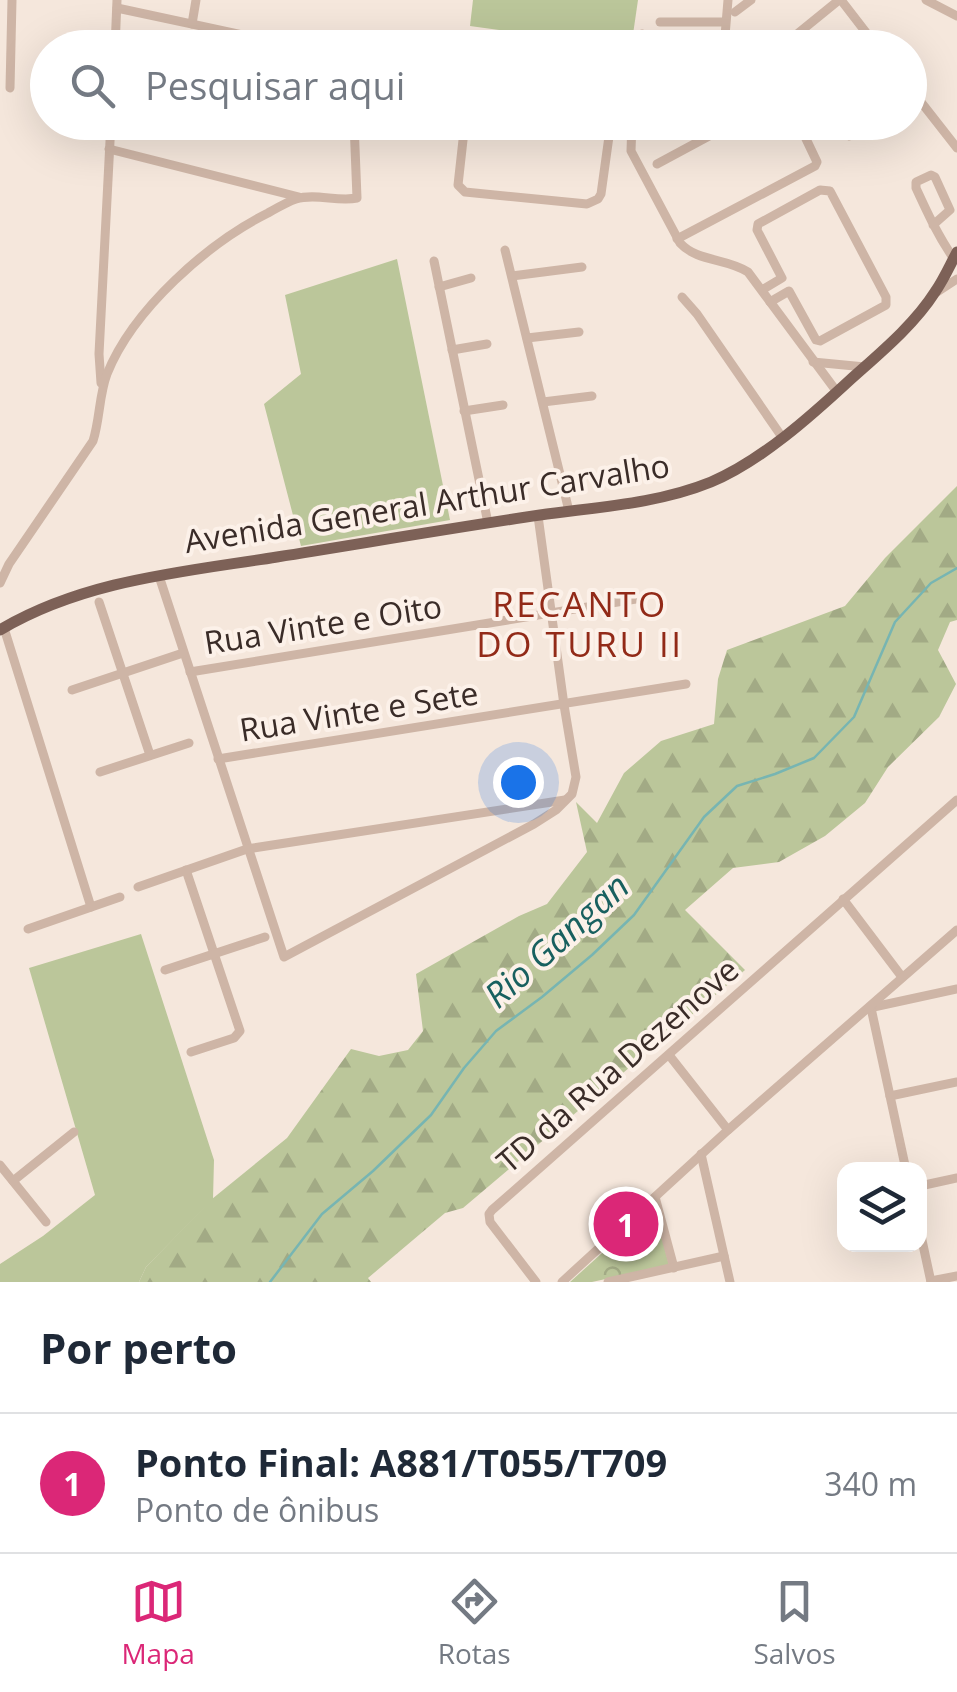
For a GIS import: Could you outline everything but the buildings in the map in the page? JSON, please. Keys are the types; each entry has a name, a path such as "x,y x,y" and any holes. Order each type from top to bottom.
{"main road":[{"name":"Avenida General Arthur Carvalho","path":"2,629 74,595 158,576 627,504 692,488 731,472 837,392 915,317 934,294 955,255"}],"street":[{"path":"192,24 196,0"},
{"path":"725,30 728,0"},
{"path":"735,12 750,0"},
{"path":"802,30 840,0 862,30"},
{"path":"926,0 957,16"},
{"path":"0,6 12,3 10,88"},
{"path":"116,30 117,4 220,30"},
{"path":"660,22 725,22"},
{"path":"927,110 957,148"},
{"path":"0,583 93,441 99,423 109,140"},
{"path":"109,149 299,197 349,200 357,198 355,140"},
{"path":"463,140 460,190 587,204 602,194 608,140"},
{"path":"630,140 631,151 678,239 690,252 744,269 837,392"},
{"path":"657,164 702,140"},
{"path":"678,239 815,166 817,162 807,140"},
{"path":"933,225 950,210 935,177 930,175 915,185 933,225 955,255"},
{"path":"820,190 828,190 886,297 886,305 820,341 789,291 757,230 758,224 820,190"},
{"path":"101,391 115,356 183,273 226,238 299,197"},
{"path":"505,250 568,511"},
{"path":"434,261 488,523"},
{"path":"512,276 582,267"},
{"path":"439,287 471,278"},
{"path":"762,290 782,278"},
{"path":"934,294 957,278"},
{"path":"770,302 789,291"},
{"path":"682,297 782,437"},
{"path":"527,338 578,332"},
{"path":"452,350 488,344"},
{"path":"813,362 865,367"},
{"path":"542,402 592,396"},
{"path":"464,411 502,405"},
{"path":"158,576 284,957 534,824 572,794 576,776 538,516"},
{"name":"Rua Vinte e Oito","path":"190,672 642,598"},
{"path":"99,602 150,756"},
{"path":"2,629 91,907"},
{"path":"72,690 183,653"},
{"name":"Rua Vinte e Sete","path":"218,759 686,684"},
{"path":"100,772 189,744"},
{"path":"138,887 247,849 568,799"},
{"name":"TD da Rua Dezenove","path":"536,1282 498,1234 489,1214 957,800"},
{"path":"186,870 240,1031 234,1038 191,1052"},
{"path":"28,929 120,897"},
{"path":"844,899 902,977"},
{"path":"562,1282 701,1154 957,930"},
{"path":"165,970 266,936"},
{"path":"869,1008 957,989"},
{"path":"869,1008 904,1162"},
{"path":"669,1055 728,1130"},
{"path":"890,1096 957,1082"},
{"path":"13,1182 74,1132"},
{"path":"701,1154 730,1282"},
{"path":"0,1165 46,1222"},
{"path":"927,1184 957,1178"},
{"path":"655,1198 674,1268"},
{"path":"925,1252 931,1282 957,1276"},
{"path":"608,1282 724,1256"}],"green space":[{"path":"473,0 638,0 634,30 499,30 470,26"},
{"path":"397,259 450,520 301,546 264,404 301,374 285,295"},
{"path":"957,486 957,620 950,622 938,650 956,684 939,717 888,767 865,803 825,836 779,862 733,868 685,910 745,970 463,1208 445,1213 368,1278 371,1282 139,1282 146,1267 212,1199 287,1138 351,1049 379,1056 408,1050 423,1031 416,974 547,904 587,852 576,802 597,823 624,773 661,741 714,724 718,679 727,650 845,606 885,558"},
{"path":"141,934 214,1160 213,1199 146,1267 139,1282 0,1282 0,1264 95,1195 29,968"},
{"path":"654,1206 669,1265 592,1282 570,1282"}],"waterway":[{"name":"Rio Gangan","path":"270,1282 322,1214 431,1115 496,1031 592,955 634,915 704,817 737,786 814,758 854,717 895,622 931,583 957,568"}],"place":[{"name":"Ponto Final: A881/T055/T709","path":"626,1224"}],"district":[{"name":"RECANTO DO TURU II","path":"580,625"}]}
